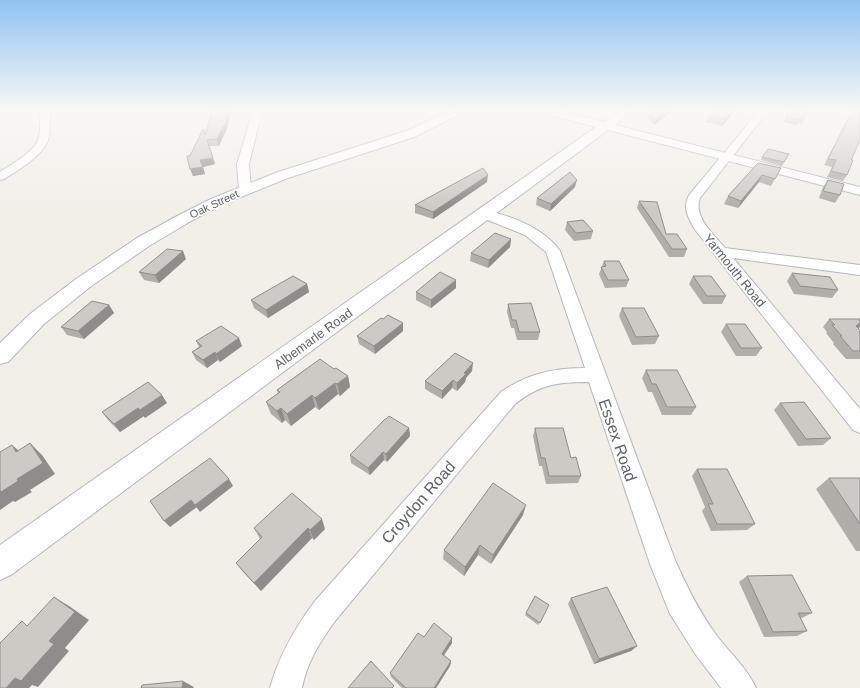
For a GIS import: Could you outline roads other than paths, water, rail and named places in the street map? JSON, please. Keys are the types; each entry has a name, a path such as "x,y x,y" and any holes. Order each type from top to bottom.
{"street":[{"path":"0,177 19,164 42,143"},
{"path":"245,190 243,164 249,143"},
{"name":"Oak Street","path":"0,356 37,319 83,283 143,242 185,218 245,190 283,175 382,143"},
{"name":"Albemarle Road","path":"0,564 583,143"},
{"path":"670,143 860,191"},
{"name":"Yarmouth Road","path":"738,143 691,203 691,211 695,219 720,252 860,424"},
{"name":"Essex Road","path":"484,214 532,232 545,242 553,252 649,528 680,604 706,645 740,688"},
{"path":"720,252 860,270"},
{"name":"Croydon Road","path":"286,688 290,670 306,637 325,611 508,398 519,388 532,381 568,375 595,375"}]}
